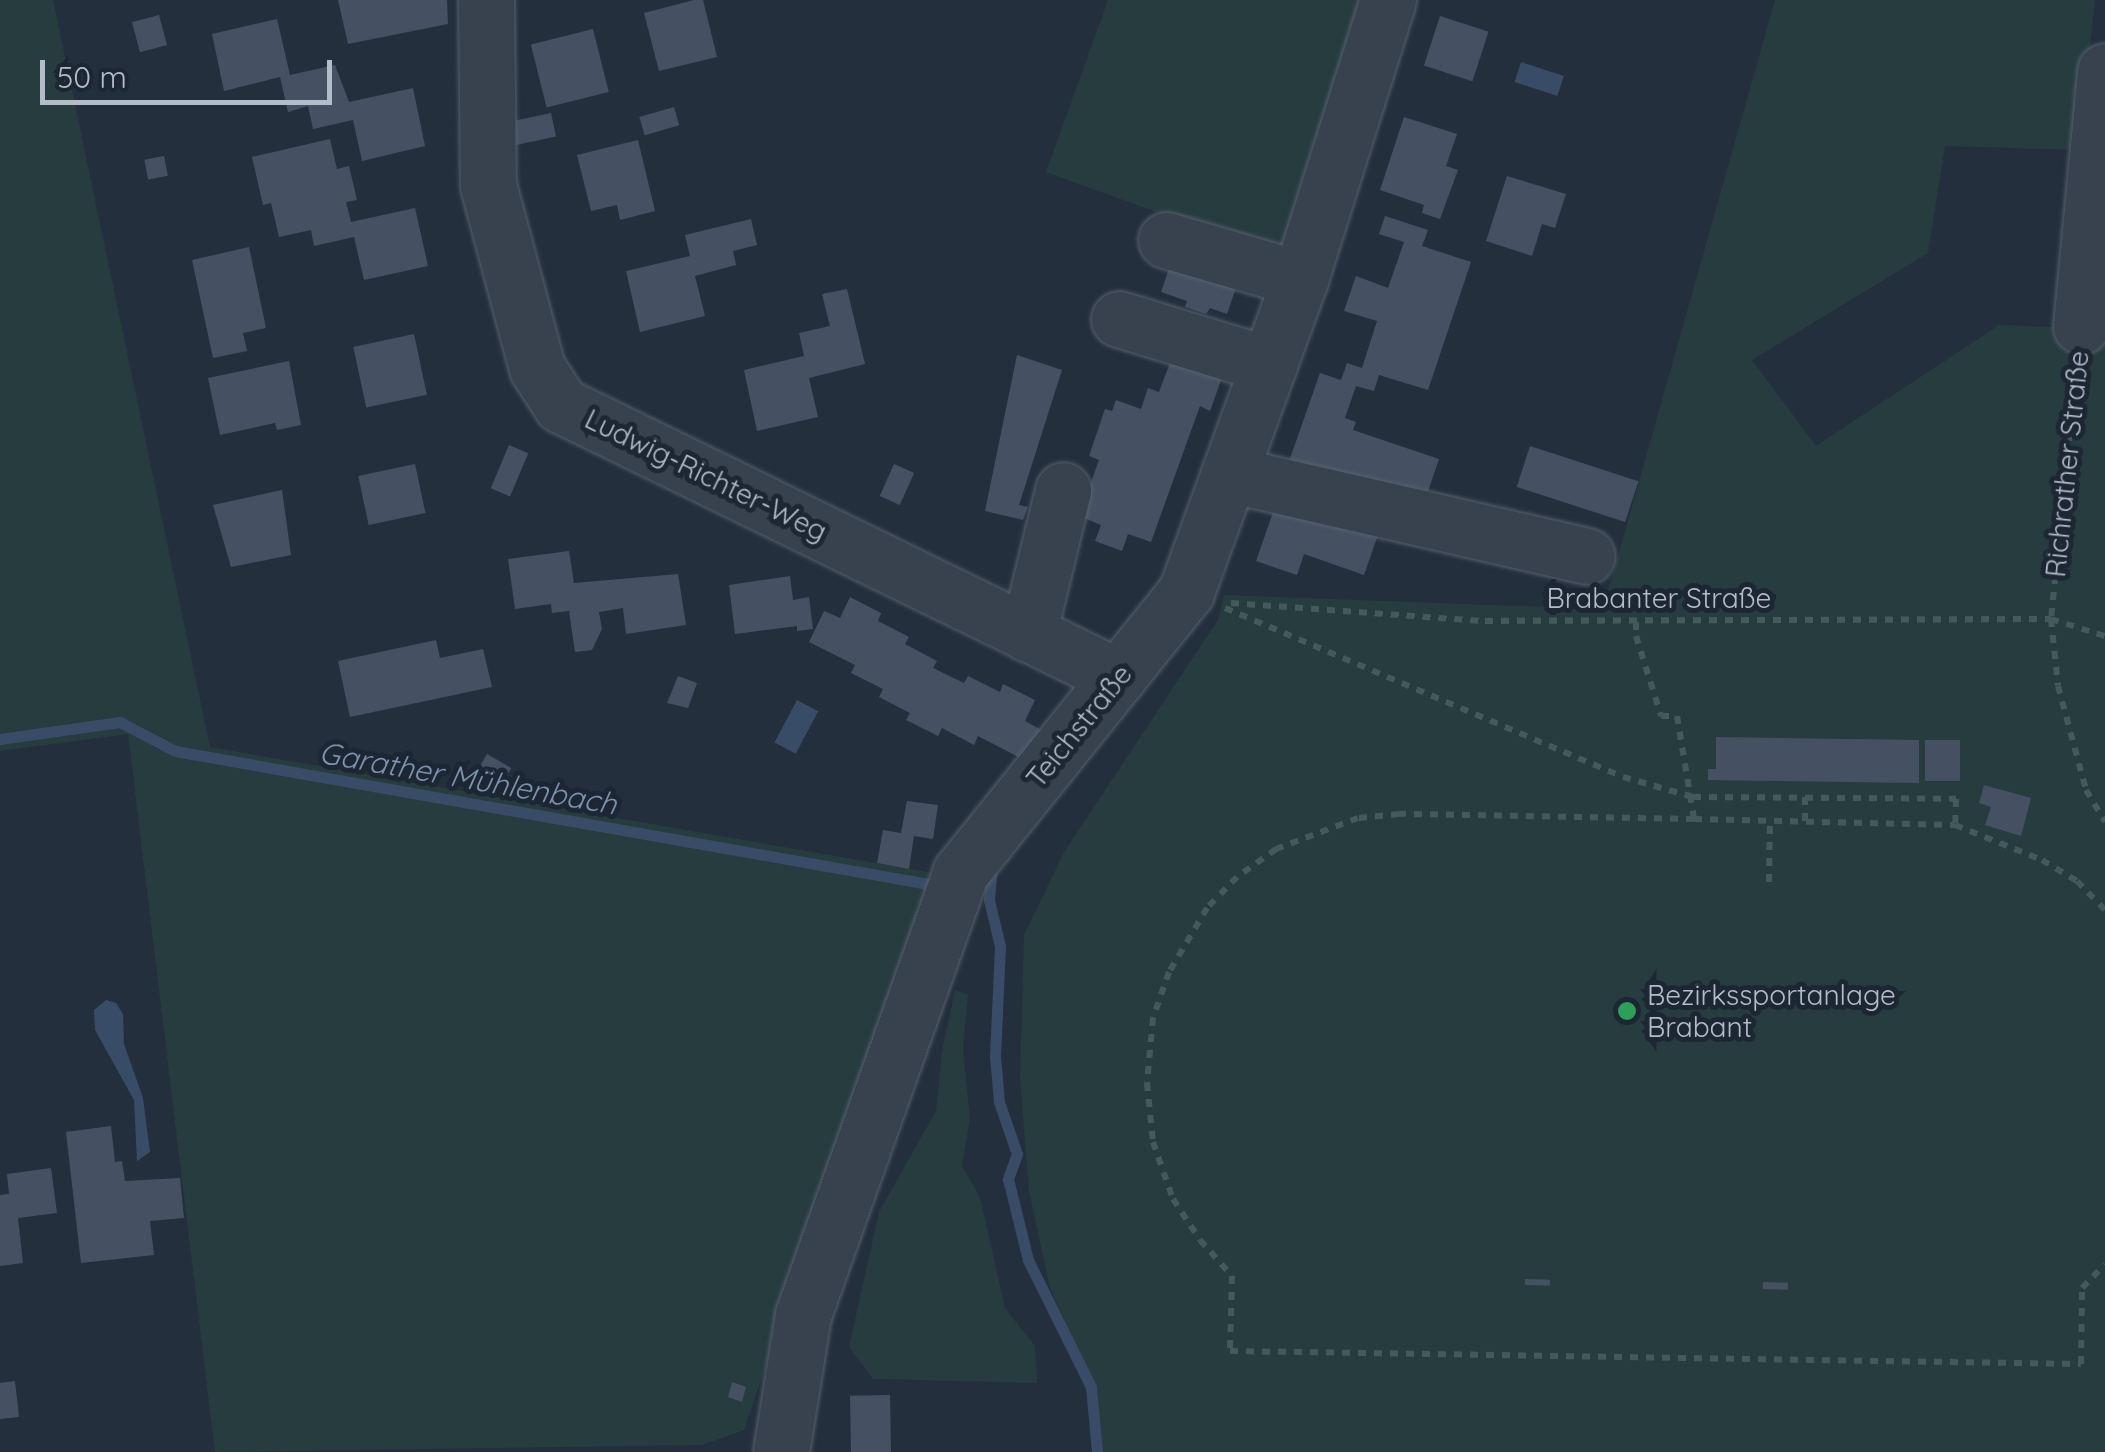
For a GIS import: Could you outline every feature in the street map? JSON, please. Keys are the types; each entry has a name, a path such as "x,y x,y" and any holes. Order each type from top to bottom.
{"street":[{"name":"Ludwig-Richter-Weg","path":"486,0 488,186 537,368 561,405 663,451 1118,678"},
{"name":"Teichstraße","path":"781,1452 803,1315 960,872 1186,592 1300,279 1388,0"},
{"name":"Richrather Straße","path":"2081,326 2105,71"},
{"path":"1166,240 1300,279"},
{"path":"1120,319 1269,365"},
{"path":"1229,474 1586,556"},
{"path":"1028,634 1063,490"}],"path":[{"name":"Richrather Straße","path":"2081,326 2051,618 2058,686 2086,790 2105,822"},
{"name":"Brabanter Straße","path":"1694,797 1623,777 1210,602 1485,620 2051,618 2105,636"},
{"path":"1636,622 1636,636 1661,716 1677,716 1694,797 1694,819"},
{"path":"1805,796 1805,822"},
{"path":"1694,797 1956,799 1955,826"},
{"path":"2105,910 2076,881 2042,860 1955,826 1424,814 1358,818 1276,850 1237,877 1207,908 1169,972 1154,1018 1147,1084 1156,1156 1173,1198 1200,1240 1232,1276 1230,1351 2081,1364 2082,1288 2105,1264"},
{"path":"1769,882 1770,820"}],"green space":[{"path":"0,0 53,0 210,747 933,873 744,1430 702,1445 215,1452 128,734 0,751"},
{"path":"1108,0 1367,0 1280,257 1046,172"},
{"path":"1775,0 2095,0 2080,150 1945,146 1928,253 1752,360 1816,446 1999,325 2105,329 2105,1452 1101,1452 1098,1393 1050,1288 1029,1191 1020,1078 1024,935 1064,852 1218,620 1224,595 1603,609"},
{"path":"955,990 968,995 963,1048 970,1118 962,1166 980,1197 1005,1308 1035,1346 1037,1383 873,1379 849,1347 879,1212 936,1111 942,1051"}],"water":[{"path":"1521,62 1564,76 1557,96 1515,82"},
{"path":"797,700 818,711 796,754 774,742"},
{"path":"106,1000 116,1003 123,1014 124,1044 143,1098 150,1152 137,1161 134,1100 95,1030 94,1010"}],"building":[{"path":"338,0 447,0 448,24 348,44"},
{"path":"703,0 717,57 659,71 644,13"},
{"path":"159,15 167,45 140,52 132,22"},
{"path":"1440,16 1489,32 1472,81 1424,65"},
{"path":"277,19 290,75 335,65 349,102 413,88 425,146 362,161 353,120 313,129 308,106 288,112 280,77 224,91 212,34"},
{"path":"593,29 609,92 547,108 531,44"},
{"path":"674,107 679,125 645,135 639,117"},
{"path":"551,113 556,136 515,145 510,122"},
{"path":"1404,117 1457,134 1446,166 1458,170 1440,219 1422,213 1424,205 1380,190"},
{"path":"330,139 337,169 349,166 357,200 346,202 351,222 415,208 428,266 364,280 354,237 314,246 311,230 279,237 271,203 263,205 252,157"},
{"path":"638,140 655,211 620,220 617,205 591,211 577,155"},
{"path":"164,156 168,176 148,179 144,160"},
{"path":"1507,176 1566,194 1555,228 1542,224 1532,256 1486,241"},
{"path":"1385,216 1428,230 1422,246 1471,262 1428,390 1379,375 1374,391 1356,386 1345,418 1356,422 1353,430 1439,459 1420,515 1286,470 1320,373 1341,380 1347,363 1362,368 1377,321 1344,311 1356,276 1388,288 1404,242 1379,234"},
{"path":"751,219 757,245 733,251 736,265 695,276 705,316 640,332 626,271 690,256 685,235"},
{"path":"249,247 266,328 243,333 247,351 213,358 192,260"},
{"path":"1174,254 1240,276 1227,314 1210,308 1206,314 1185,307 1187,301 1161,292"},
{"path":"847,289 865,364 809,378 818,417 757,431 744,370 804,356 799,333 830,326 822,294"},
{"path":"414,334 427,395 366,408 353,347"},
{"path":"1177,344 1228,361 1210,411 1200,406 1151,542 1128,534 1122,551 1095,541 1101,525 1079,516 1099,460 1089,456 1105,409 1112,411 1116,400 1141,409 1148,388 1159,392"},
{"path":"1017,355 1062,370 1019,505 1028,507 1023,520 985,511"},
{"path":"289,361 301,425 277,430 275,423 220,435 208,378"},
{"path":"509,445 528,453 510,496 491,488"},
{"path":"1530,446 1638,481 1625,522 1517,487"},
{"path":"415,464 425,513 369,525 358,476"},
{"path":"894,464 914,473 900,505 880,496"},
{"path":"282,490 291,555 231,567 213,505"},
{"path":"1278,498 1379,532 1364,575 1304,554 1297,575 1256,561"},
{"path":"569,551 574,583 678,574 686,625 626,634 623,608 599,612 602,629 592,650 575,652 569,611 552,613 551,604 515,609 508,559"},
{"path":"790,576 793,600 809,597 813,629 797,631 797,626 735,634 729,585"},
{"path":"850,597 881,613 878,621 909,637 905,644 937,661 933,668 964,683 968,676 1000,692 1003,684 1035,700 1025,721 1040,729 1024,760 978,736 974,745 942,728 938,736 906,720 910,713 879,697 883,689 851,673 855,665 809,642 824,611 840,618"},
{"path":"436,640 440,658 483,649 492,687 350,717 338,661"},
{"path":"678,676 697,683 688,708 667,703"},
{"path":"1716,737 1919,740 1919,783 1708,780 1708,769 1716,769"},
{"path":"1925,740 1960,740 1960,781 1925,781"},
{"path":"487,754 511,768 502,784 478,770"},
{"path":"1984,785 2031,798 2021,836 1985,825 1991,807 1979,803"},
{"path":"907,801 938,805 933,839 914,836 909,869 877,863 883,830 901,833"},
{"path":"111,1126 115,1162 122,1161 125,1181 180,1178 184,1218 150,1221 154,1255 81,1263 66,1132"},
{"path":"51,1168 57,1213 18,1218 23,1263 0,1266 0,1195 9,1194 7,1174"},
{"path":"1525,1279 1550,1280 1550,1286 1525,1285"},
{"path":"1763,1282 1788,1283 1788,1290 1763,1289"},
{"path":"15,1381 19,1417 0,1419 0,1383"},
{"path":"732,1382 746,1387 742,1402 728,1397"},
{"path":"890,1395 891,1452 851,1452 850,1396"}],"waterway":[{"name":"Garather Mühlenbach","path":"0,739 120,722 175,751 934,885"},
{"path":"992,865 989,900 1000,946 995,1056 999,1102 1017,1154 1008,1179 1028,1260 1091,1387 1097,1452"}],"place":[{"name":"Bezirkssportanlage Brabant","path":"1627,1011"}]}
